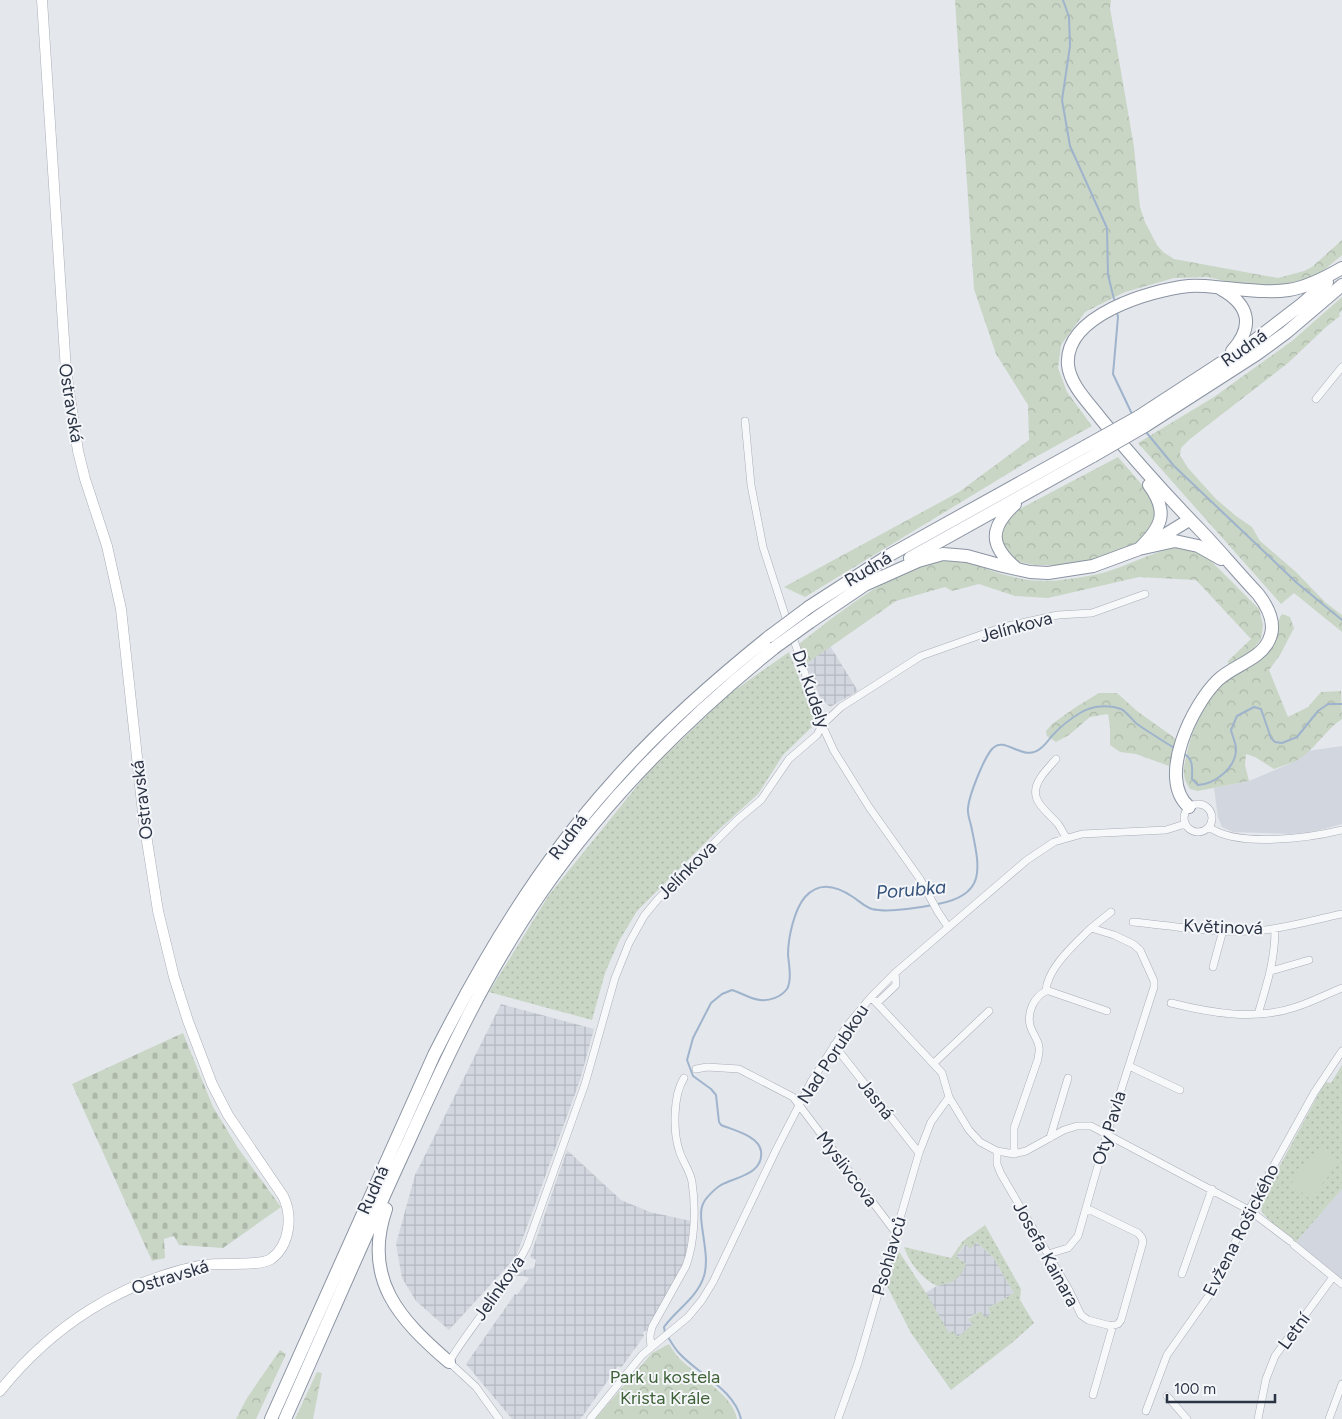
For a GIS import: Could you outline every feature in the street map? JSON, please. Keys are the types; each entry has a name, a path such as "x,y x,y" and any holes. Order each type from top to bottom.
{"highway":[{"path":"1189,807 1178,791 1176,766 1196,709 1212,687 1225,674 1261,651 1268,643 1272,632 1270,615 1264,601 1128,452 1076,387 1071,376 1068,356 1074,340 1085,326 1098,317 1136,298 1190,286 1269,292 1288,291 1308,286 1342,268"},
{"name":"Rudná","path":"1142,421 1279,323 1342,268"},
{"name":"Rudná","path":"1142,421 1257,354 1287,332 1342,285"},
{"path":"1218,287 1236,299 1243,308 1247,319 1243,337 1220,364"},
{"path":"1089,451 1142,421"},
{"name":"Rudná","path":"271,1419 434,1055 457,1010 500,934 560,846 612,783 661,731 724,673 772,642 810,622 862,586 949,535 1028,492 1089,451"},
{"name":"Rudná","path":"285,1419 445,1061 490,975 526,916 570,852 622,790 669,739 809,607 888,556 1089,451"},
{"path":"1128,452 1157,495 1161,507 1161,518 1158,527 1139,549"},
{"path":"1017,569 999,551 996,543 996,532 1002,517 1028,492"},
{"path":"1139,549 1189,520"},
{"path":"862,586 918,561 940,554 967,556 1000,566 1043,573 1075,570 1104,563 1139,549 1166,542 1182,542 1200,546 1228,562"},
{"path":"392,1177 391,1192 381,1224 379,1242 379,1260 386,1289 401,1315 414,1330 449,1362"}],"street":[{"name":"Ostravská","path":"0,1391 23,1364 48,1340 100,1303 142,1282 189,1268 212,1264 268,1261 282,1246 289,1221 288,1208 283,1196 228,1115 209,1077 176,986 158,911 144,822 121,609 107,546 85,479 69,397 62,340 42,0"},
{"path":"1316,399 1342,367"},
{"name":"Dr. Kudely","path":"745,421 751,485 763,548 822,725 834,751 869,807 920,878 948,927"},
{"name":"Jelínkova","path":"449,1362 460,1343 517,1266 527,1246 585,1084 615,978 629,943 644,916 658,899 730,827 761,800 789,759 817,735 822,725 841,707 921,656 1003,627 1058,615 1092,613 1145,594"},
{"path":"1056,759 1040,778 1036,789 1036,798 1039,805 1058,824 1066,837"},
{"path":"1196,804 1207,808 1212,816 1212,822 1209,827 1202,832 1194,832 1185,824 1184,817 1189,807 1196,804"},
{"name":"Nad Porubkou","path":"590,1419 642,1355 688,1318 702,1300 713,1282 799,1105 834,1046 871,997 895,972 1043,848 1066,837 1100,832 1166,830 1185,824"},
{"path":"1209,827 1221,834 1234,838 1265,839 1297,838 1342,830"},
{"path":"1046,991 1046,983 1050,975 1071,948 1111,912"},
{"name":"Květinová","path":"1133,922 1254,931 1274,929 1342,914"},
{"name":"Oty Pavla","path":"1048,1254 1068,1248 1078,1236 1107,1134 1154,987 1154,981 1140,950 1133,944 1114,935 1091,928"},
{"path":"1258,1014 1271,971 1275,949 1274,929"},
{"path":"1213,967 1223,930"},
{"path":"1271,971 1309,960"},
{"path":"877,1003 896,985 895,972"},
{"path":"1171,1003 1226,1014 1258,1014 1294,1008 1342,988"},
{"path":"1014,1154 1014,1128 1038,1059 1039,1048 1030,1026 1029,1015 1034,1003 1041,994 1049,991 1107,1011"},
{"path":"871,997 942,1073 949,1097 969,1130 980,1142 997,1151 1014,1154 1026,1152 1064,1130 1077,1126 1091,1126 1249,1210 1342,1284"},
{"path":"934,1064 989,1011"},
{"name":"Jasná","path":"834,1046 919,1153"},
{"name":"Evžena Rošického","path":"1146,1411 1167,1354 1217,1284 1249,1210 1314,1093 1342,1051"},
{"path":"1129,1066 1180,1090"},
{"name":"Myslivcova","path":"696,1069 707,1067 739,1069 793,1097 896,1233"},
{"path":"651,1347 650,1336 652,1327 686,1266 693,1227 694,1198 691,1179 678,1149 674,1110 679,1086 684,1078"},
{"path":"1050,1138 1068,1078"},
{"name":"Psohlavců","path":"838,1419 858,1363 919,1153 931,1122 949,1097"},
{"name":"Josefa Kainara","path":"997,1151 1001,1174 1025,1218 1069,1290 1081,1315 1088,1320 1113,1325"},
{"path":"1182,1274 1212,1189"},
{"path":"1086,1208 1138,1233 1143,1242 1120,1320 1118,1324 1113,1325 1093,1395"},
{"name":"Letní","path":"1258,1419 1266,1379 1275,1356 1333,1277"},
{"path":"449,1362 476,1387 499,1419"},
{"path":"1329,1419 1342,1384"},
{"path":"1167,1396 1187,1419"}],"shaded area":[{"path":"830,646 858,691 830,707 820,697 806,664"},
{"path":"1342,746 1342,824 1316,831 1290,834 1233,832 1222,827 1218,817 1214,788 1249,781 1296,761 1308,751"},
{"path":"501,1004 594,1029 580,1080 516,1257 449,1330 416,1301 402,1278 396,1244 415,1175"},
{"path":"567,1150 621,1200 650,1212 691,1221 685,1262 648,1330 643,1332 644,1336 621,1368 618,1366 580,1419 512,1419 466,1364 515,1294 517,1295 529,1278 516,1276 524,1270 534,1268 536,1260 530,1257"},
{"path":"1342,1189 1342,1279 1296,1242"},
{"path":"976,1242 993,1257 1014,1293 988,1308 991,1314 984,1318 981,1311 968,1318 973,1324 958,1337 949,1334 925,1293 937,1286 951,1282 966,1264 956,1256 966,1244 972,1247"}],"green space":[{"path":"955,0 1111,0 1110,8 1134,147 1140,207 1145,222 1157,245 1163,252 1174,259 1278,278 1312,267 1342,240 1342,255 1323,271 1304,282 1276,288 1229,282 1208,277 1174,278 1125,292 1085,312 1061,345 1058,368 1067,392 1092,426 1032,459 805,597 784,587 959,492 1029,440 1028,405 996,354 974,289"},
{"path":"1342,297 1340,316 1288,363 1190,439 1181,448 1180,455 1188,468 1216,499 1252,527 1260,541 1296,572 1325,602 1342,615 1342,632 1294,593 1281,604 1138,443 1214,397 1292,341"},
{"path":"1118,457 1149,493 1156,506 1153,527 1137,543 1092,560 1061,565 1034,565 1011,559 1003,549 1001,534 1012,513"},
{"path":"1177,547 1191,549 1212,562 1259,609 1263,625 1261,639 1252,651 1231,664 1228,665 1228,661 1251,639 1196,580 1139,577 1048,598 1015,596 979,584 952,591 945,587 896,601 806,664 798,645 854,602 901,574 924,565 946,560 966,561 1014,577 1051,581 1106,572"},
{"path":"1282,614 1290,617 1294,628 1280,655 1269,670 1288,717 1308,707 1321,692 1341,691 1342,719 1296,761 1274,769 1255,757 1246,754 1245,765 1249,781 1198,791 1190,789 1185,779 1184,765 1194,730 1201,714 1210,700 1232,676 1275,641"},
{"path":"789,652 816,723 783,755 758,794 714,834 637,911 619,941 605,973 592,1020 489,992 549,895 650,770 728,695"},
{"path":"1099,693 1117,693 1137,711 1176,739 1169,766 1136,754 1120,752 1110,745 1108,714 1090,717 1069,735 1056,742 1047,736 1046,731 1052,724"},
{"path":"183,1033 213,1107 238,1148 281,1207 223,1248 179,1245 174,1236 164,1239 165,1258 152,1261 72,1084"},
{"path":"1342,1065 1342,1189 1296,1242 1269,1220 1259,1204 1325,1082 1331,1083"},
{"path":"1320,1147 1339,1163 1310,1199 1291,1184"},
{"path":"985,1225 1021,1289 1020,1300 1034,1323 1013,1342 951,1390 911,1333 885,1282 896,1247 928,1296 949,1333 953,1331 958,1337 973,1324 968,1319 981,1311 984,1317 991,1314 988,1308 1014,1293 993,1257 976,1242 971,1249 965,1244 956,1256 966,1264 961,1274 951,1282 937,1286 917,1270 909,1259 904,1247 951,1258 963,1241"},
{"name":"Park u kostela Krista Krále","path":"669,1344 685,1364 721,1393 734,1410 737,1419 595,1419 652,1353"},
{"path":"280,1350 286,1354 256,1419 236,1419 247,1398"},
{"path":"317,1372 322,1373 313,1419 295,1419"}],"waterway":[{"path":"1063,0 1069,17 1070,46 1062,100 1070,146 1107,228 1108,275 1114,299"},
{"path":"1117,312 1113,374 1132,414"},
{"path":"1146,432 1174,466 1297,583 1342,620"},
{"name":"Porubka","path":"1184,754 1191,761 1192,779 1198,785 1205,784 1223,774 1235,756 1236,749 1231,730 1237,716 1254,707 1261,709 1271,738 1275,742 1282,743 1297,737 1318,711 1328,704 1342,704"},
{"name":"Porubka","path":"938,904 954,900 965,894 972,887 976,878 977,857 968,808 981,768 992,749 997,745 1008,746 1028,753 1034,752 1042,747 1076,715 1089,709 1106,706 1121,709 1137,724 1176,749"},
{"name":"Porubka","path":"665,1333 664,1327 697,1291 704,1276 706,1257 701,1218 704,1202 721,1185 754,1170 761,1159 761,1151 756,1141 745,1134 721,1125 716,1095 693,1076 687,1060 693,1038 711,1003 722,994 732,990 760,1000 775,998 785,992 790,972 788,955 790,933 801,903 810,892 816,889 828,887 841,890 867,907 879,910 902,910 933,905"},
{"name":"Porubka","path":"668,1337 687,1361 724,1391 737,1408 741,1419"}]}
